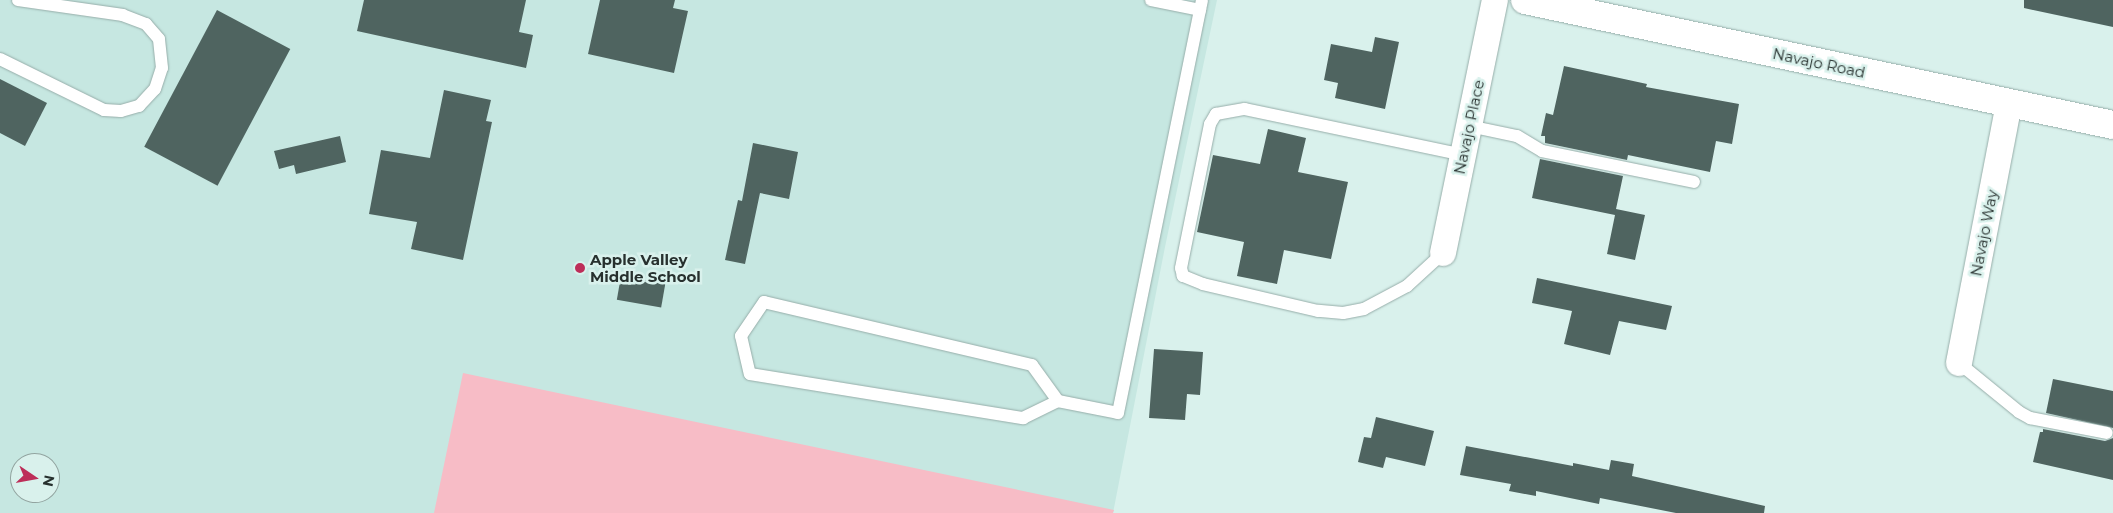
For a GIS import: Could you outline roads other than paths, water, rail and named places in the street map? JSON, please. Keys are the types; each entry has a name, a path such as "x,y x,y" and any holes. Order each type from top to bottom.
{"main road":[{"name":"Navajo Road","path":"1525,0 2113,125"}],"street":[{"name":"Navajo Place","path":"1443,253 1495,0"},
{"name":"Navajo Way","path":"1959,363 2009,104"}],"lane":[{"path":"0,59 104,110 121,111 139,106 150,95 155,89 162,68 158,39 146,24 123,15 18,0"},
{"path":"1058,401 1032,366 764,302 742,336 750,374 1023,418 1058,401 1118,412 1201,5 1151,0"},
{"path":"1443,253 1406,286 1364,309 1343,314 1318,311 1204,284 1183,276 1181,268 1210,124 1216,114 1245,109 1464,155"},
{"path":"1469,126 1517,136 1542,151 1694,182"},
{"path":"1959,363 2019,412 2030,418 2107,433"}],"place":[{"name":"Apple Valley Middle School","path":"580,268"}]}
